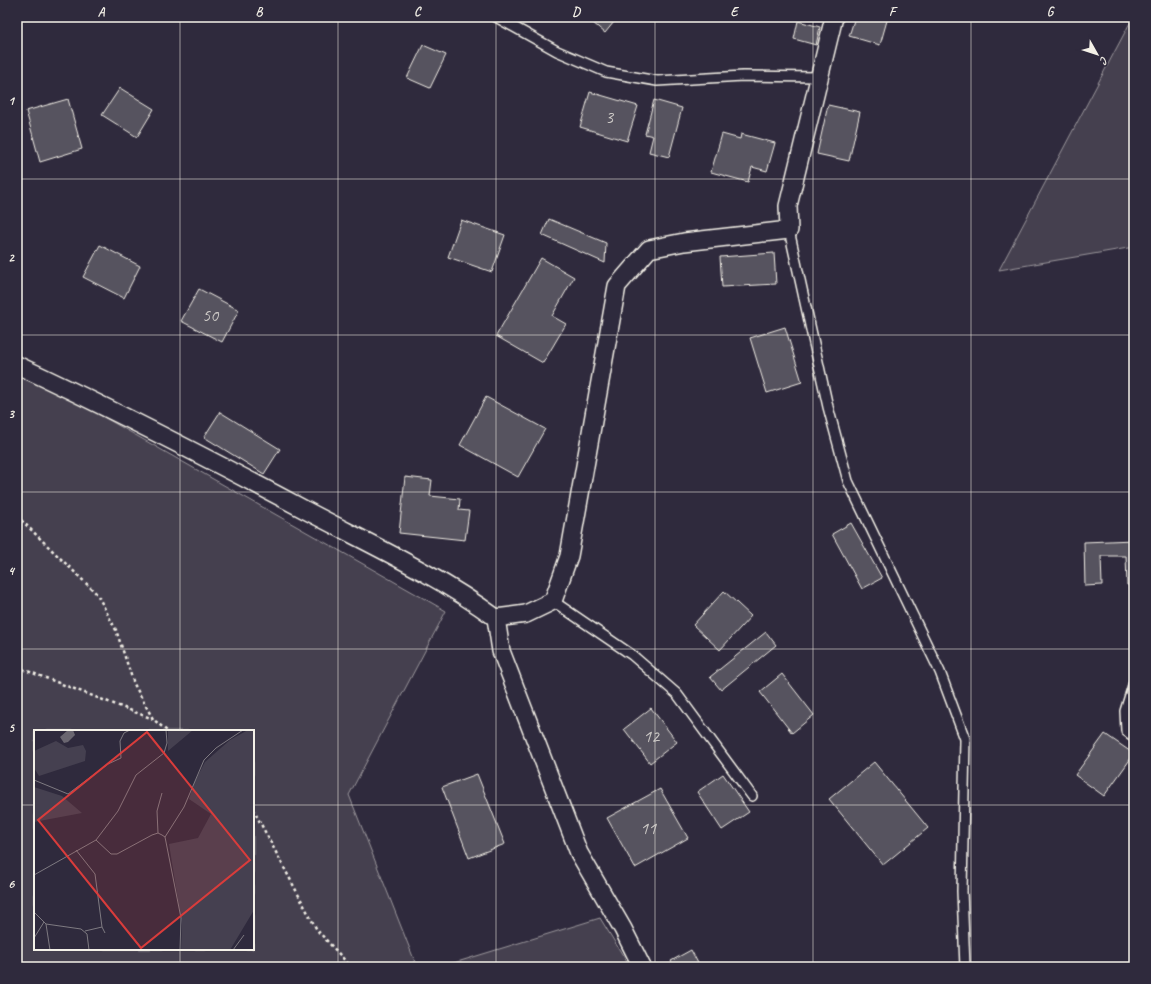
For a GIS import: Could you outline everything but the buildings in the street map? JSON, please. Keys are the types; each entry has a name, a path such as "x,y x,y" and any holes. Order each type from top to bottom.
{"street":[{"path":"17,365 99,403 302,508 464,595 496,618 526,614 553,601 569,556 618,286 649,249 684,242 788,230 788,206 834,17"},
{"path":"496,618 501,651 579,853 623,929 642,967"}],"lane":[{"path":"496,17 557,51 606,72 657,81 744,76 820,77"},
{"path":"788,230 828,407 848,481 940,672 965,739 962,891 965,967"},
{"path":"553,601 632,655 677,694 752,796"},
{"path":"1134,682 1125,711 1126,730 1134,737"}],"path":[{"path":"17,516 97,594 116,630 134,684 152,719"},
{"path":"17,667 152,719 166,730"},
{"path":"254,812 317,930 351,967"}],"shaded area":[{"path":"1133,17 1134,247 999,270"},
{"path":"17,368 446,611 349,795 417,967 17,967"},
{"path":"600,918 630,967 441,967"}]}
